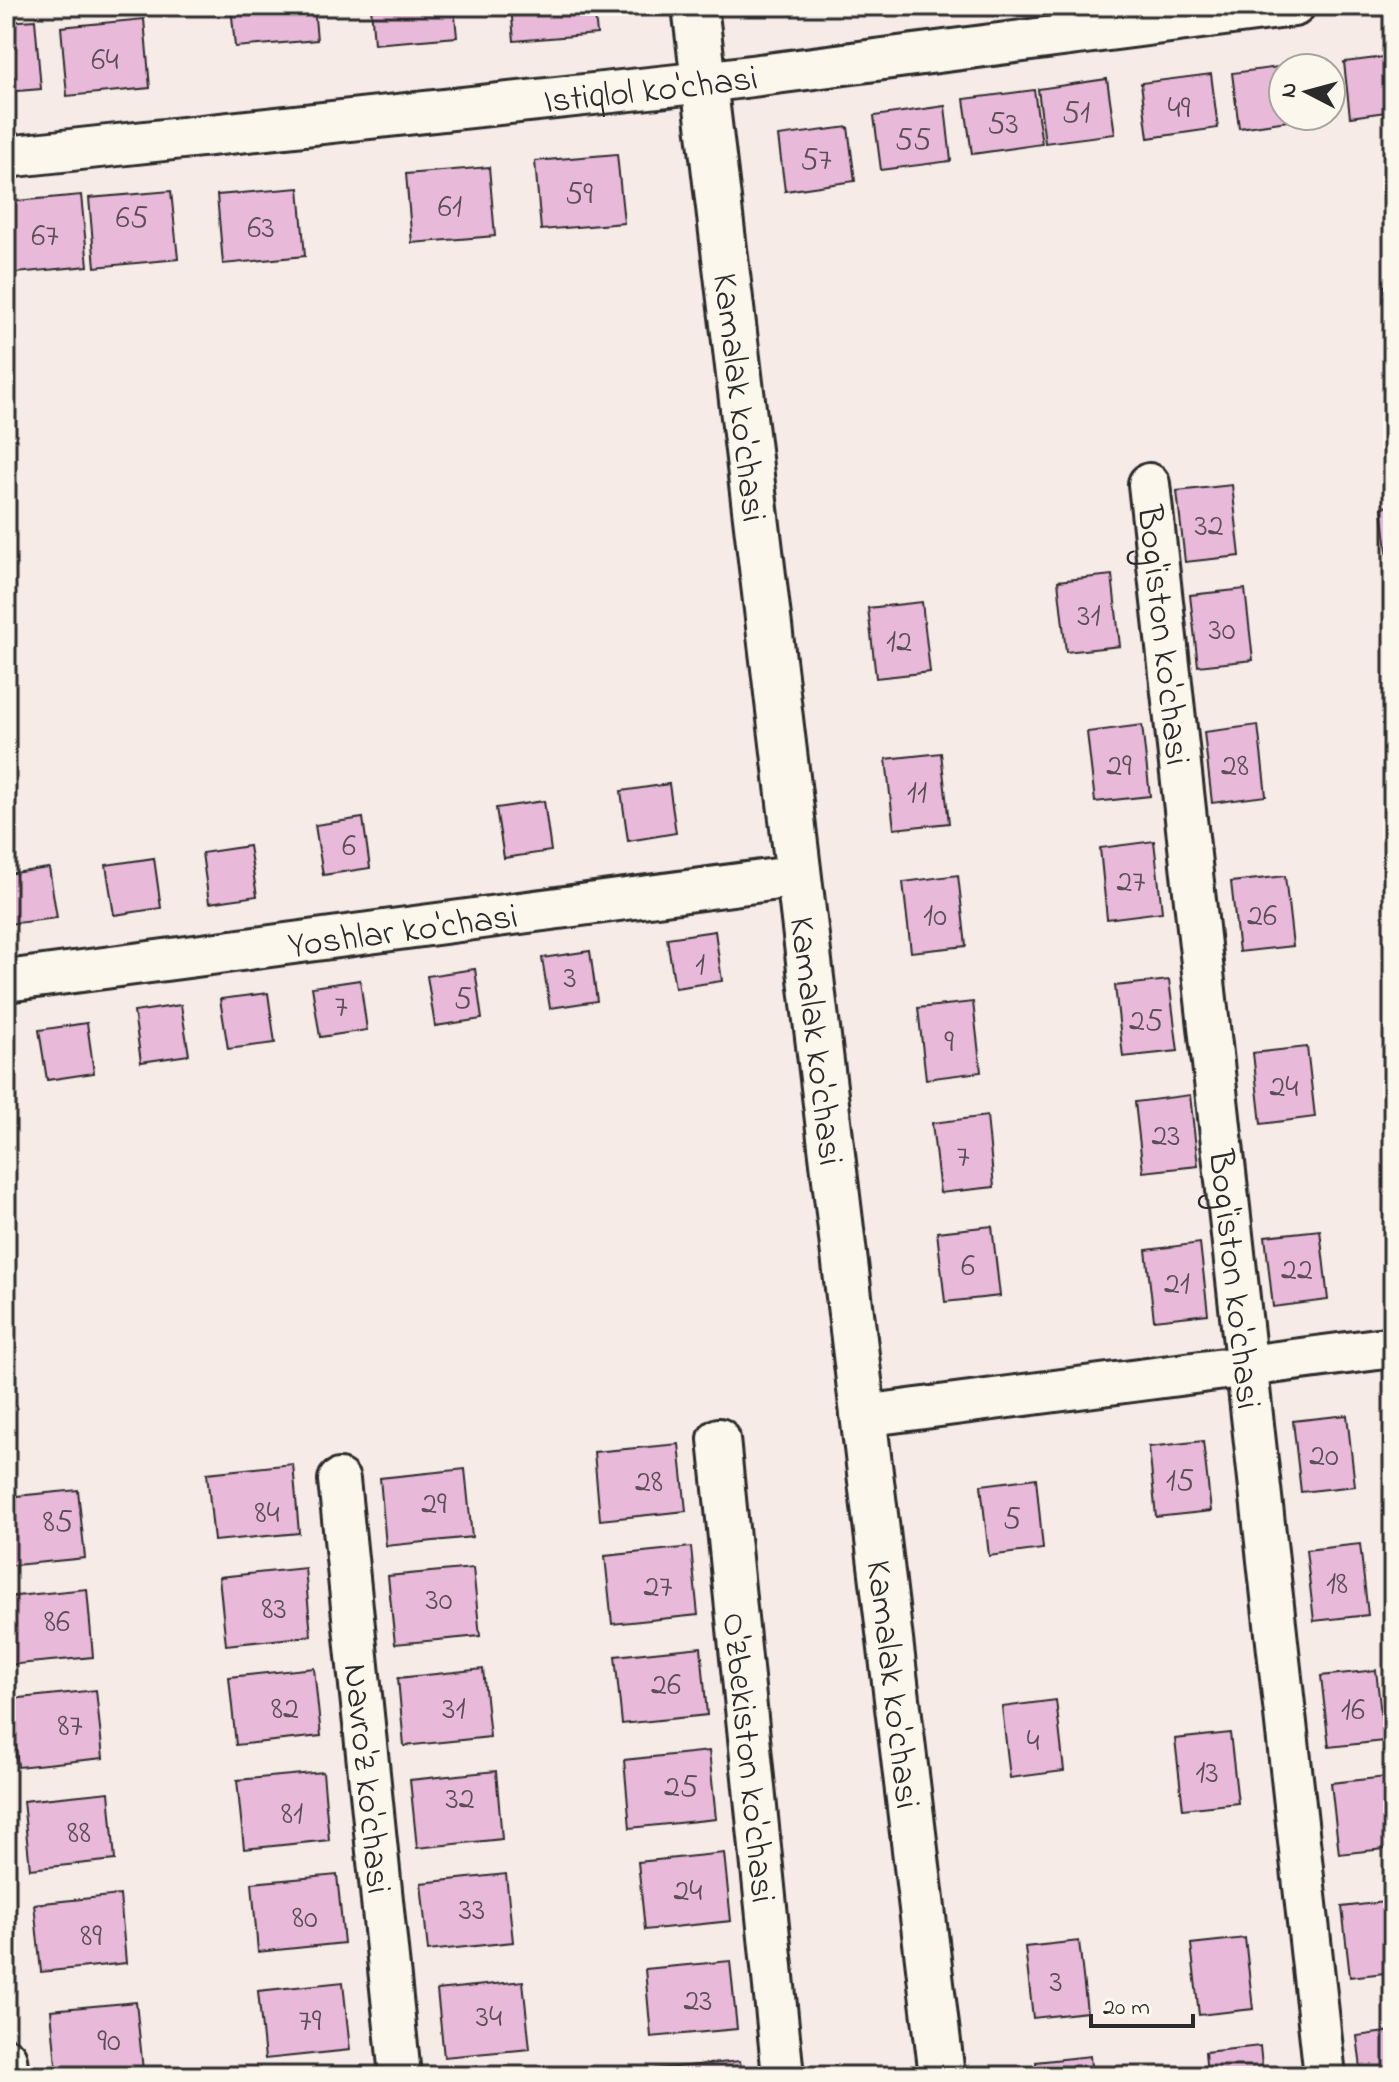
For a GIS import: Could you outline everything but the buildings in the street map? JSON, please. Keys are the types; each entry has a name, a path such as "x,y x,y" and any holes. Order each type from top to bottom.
{"main road":[{"name":"Kamalak ko'chasi","path":"695,6 942,2076"}],"street":[{"name":"Istiqlol ko'chasi","path":"6,157 705,82 1294,6"},
{"name":"Bog'iston ko'chasi","path":"1149,484 1325,2076"},
{"name":"Yoshlar ko'chasi","path":"6,981 800,876"},
{"path":"863,1416 1393,1347"},
{"name":"O'zbekiston ko'chasi","path":"719,1439 783,2076"},
{"name":"Navro'z ko'chasi","path":"339,1480 400,2076"},
{"path":"6,2059 8,2076"}]}
